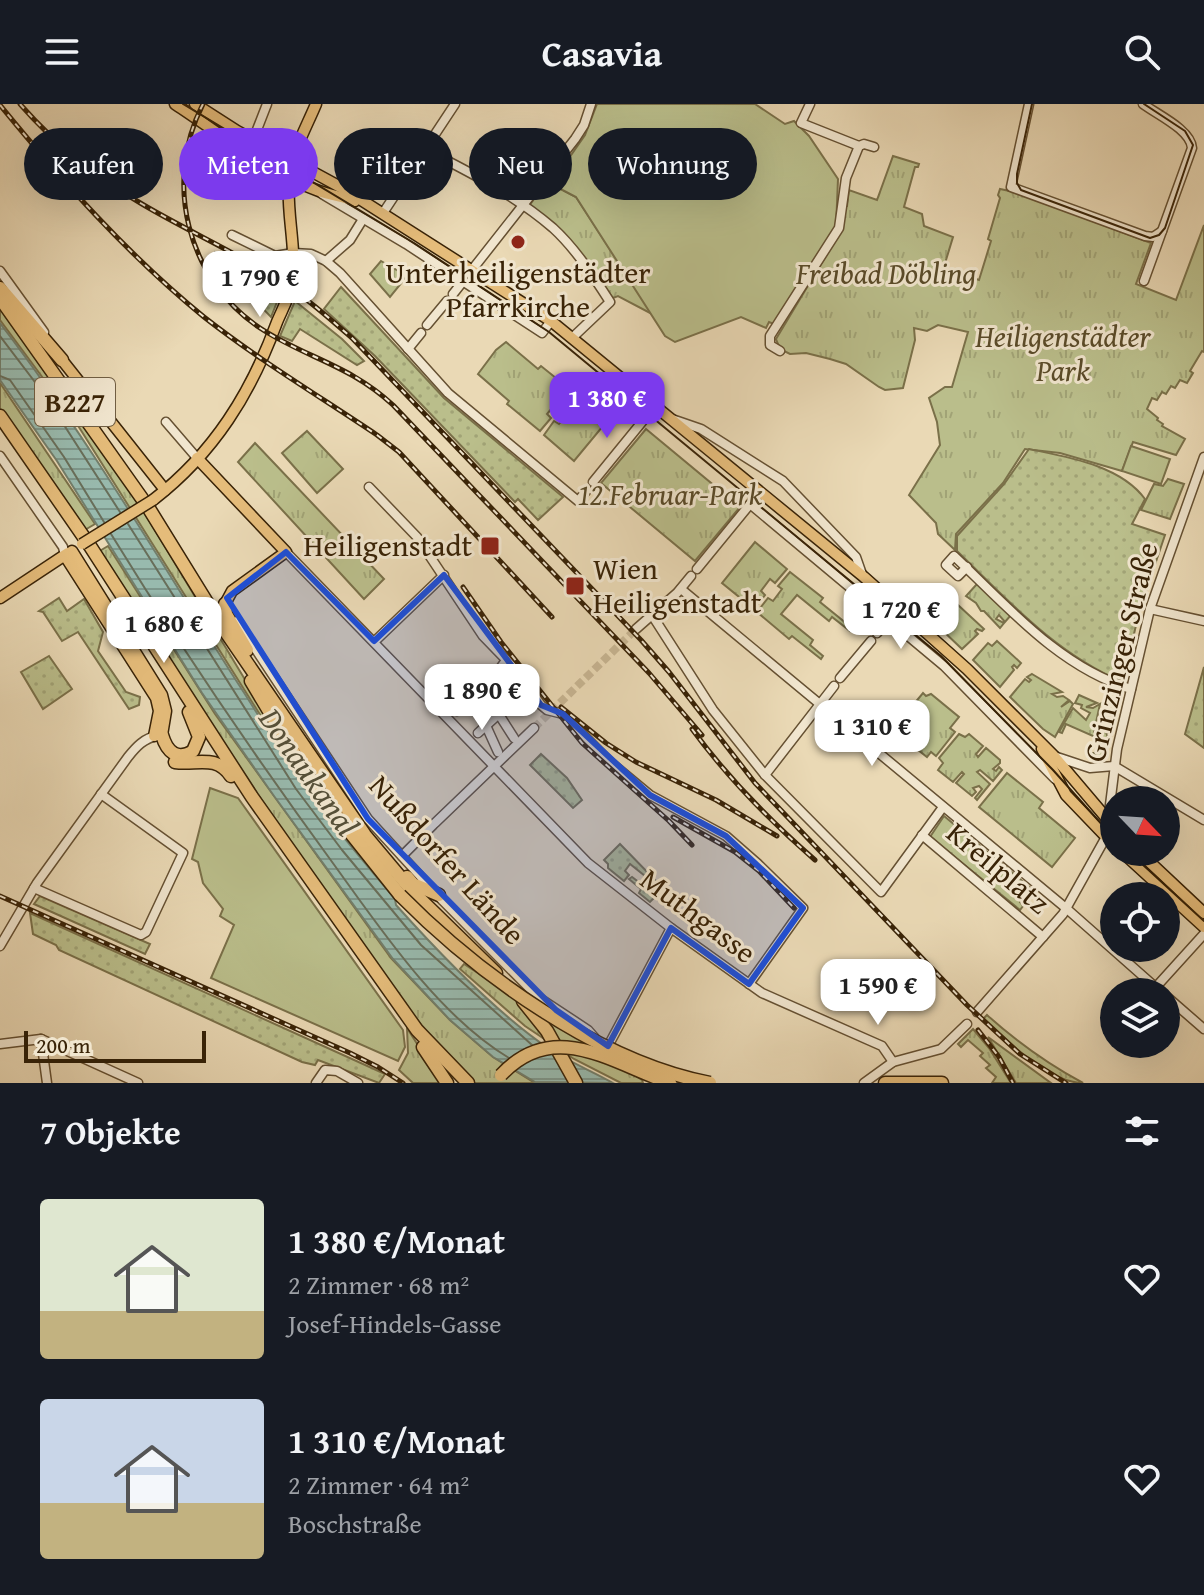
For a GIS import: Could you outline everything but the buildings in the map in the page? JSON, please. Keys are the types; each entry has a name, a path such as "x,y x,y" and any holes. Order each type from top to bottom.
{"highway":[{"path":"0,288 62,360"},
{"name":"B227","path":"0,298 156,499"},
{"name":"B227","path":"0,416 90,546 252,797 405,1013"},
{"name":"Nußdorfer Lände","path":"156,499 219,622 346,808 385,860 519,997 547,1031 576,1083"},
{"path":"225,604 226,614 297,736"},
{"path":"219,622 270,716 351,836 400,895 448,942 483,970 549,1014 617,1051 665,1071 710,1083"},
{"path":"158,736 168,750 181,756 193,751 199,737 190,714 170,680 169,670"},
{"path":"158,736 160,752 171,760 219,764 252,797"},
{"path":"346,808 413,884 439,895"},
{"path":"405,1013 410,1028 447,1083"},
{"path":"405,1013 436,1052 468,1083"},
{"path":"497,1080 515,1062 535,1051 568,1046 591,1051 670,1083"},
{"path":"881,1078 942,1083"}],"main road":[{"path":"175,104 211,128"},
{"path":"195,104 234,128"},
{"path":"306,128 316,104"},
{"path":"318,176 472,269 572,338 899,608 967,669 1053,755 1100,811"},
{"path":"318,191 369,205"},
{"path":"0,598 67,551 156,499 229,420 252,383 292,284 291,200"},
{"path":"62,360 156,499"},
{"path":"197,458 286,552 232,591 225,604"},
{"path":"67,551 156,698 158,736"},
{"path":"1037,740 1066,795 1100,831"},
{"path":"1137,866 1204,927"},
{"path":"1154,866 1204,913"}],"street":[{"path":"258,128 267,104"},
{"path":"440,128 453,106 442,104"},
{"path":"408,349 584,125 591,104"},
{"path":"810,104 801,123 859,146 874,147"},
{"path":"1029,104 1011,187 1145,236 1153,237 1162,231"},
{"path":"1143,104 1184,131 1191,140 1192,148 1144,281"},
{"path":"780,351 770,345 770,336 839,228 846,178 859,146"},
{"path":"453,164 495,187 554,229 610,302 572,338"},
{"path":"318,191 542,333 551,321"},
{"path":"383,213 392,200"},
{"path":"326,261 357,233 363,219"},
{"path":"232,235 275,256 311,254 326,261 448,393 578,501 655,406"},
{"path":"0,271 62,360"},
{"path":"670,418 701,429 783,481 856,557 864,577"},
{"path":"166,422 197,458"},
{"path":"0,456 67,551"},
{"name":"Grinzinger Straße","path":"1113,786 1114,766 1150,609 1204,457"},
{"path":"369,487 417,537 483,636 518,672 541,705 563,714 609,761 650,795 726,836 803,908 749,984"},
{"path":"636,629 681,589 760,492"},
{"path":"750,504 944,666 1062,786"},
{"path":"286,552 375,641 444,575"},
{"path":"967,567 1057,650 1099,676 1131,689"},
{"path":"681,589 1067,909 1145,978"},
{"name":"Nußdorfer Lände","path":"225,604 368,819 538,997 588,1030 605,1051 642,1068 690,1083"},
{"path":"765,775 899,608"},
{"path":"1150,609 1204,621"},
{"path":"652,615 713,710 765,775 881,892 943,807"},
{"name":"Muthgasse","path":"375,641 584,860 762,993 882,1046 893,1062"},
{"path":"457,711 484,691 503,668 515,681"},
{"path":"484,691 514,738"},
{"path":"473,697 491,743 498,752"},
{"path":"478,733 500,713"},
{"path":"491,743 508,728"},
{"path":"402,856 534,728"},
{"path":"0,946 34,888 101,794 140,744 158,736"},
{"path":"1053,755 1090,768 1114,766 1204,820"},
{"path":"34,888 144,934 183,853 101,794"},
{"name":"Kreilplatz","path":"922,835 1043,937"},
{"name":"Grinzinger Straße","path":"977,1012 1067,909 1100,857"},
{"path":"605,1051 671,928"},
{"path":"1168,978 1204,934"},
{"path":"1180,1008 1204,1029"},
{"path":"864,1083 881,1078 893,1062 934,1052 946,1045 967,1024"},
{"path":"41,1039 47,1083"},
{"path":"0,1044 41,1039 138,1083"},
{"path":"316,1083 325,1070 337,1071 358,1083"}],"highlighted area":[{"path":"286,552 374,641 444,575 541,705 563,714 650,795 726,836 803,908 749,984 671,928 608,1046 556,1010 368,819 227,598"}],"green space":[{"path":"597,104 755,104 785,124 794,121 809,136 838,179 836,227 774,324 769,322 766,328 741,317 675,342 665,336 572,195 572,154 585,135"},
{"name":"Heiligenstädter Park","path":"893,156 919,164 915,167 904,207 922,214 924,226 953,237 946,260 947,269 979,280 991,241 988,239 1000,189 1019,193 1151,243 1136,284 1176,300 1204,225 1204,352 1190,371 1193,373 1187,383 1180,380 1166,394 1162,392 1157,400 1152,398 1147,409 1162,426 1185,439 1176,455 1133,442 1122,471 1060,453 1025,449 1003,483 956,534 955,550 938,534 936,523 909,495 940,445 929,398 945,387 952,387 968,332 938,325 927,331 914,328 915,340 903,388 885,390 846,364 806,353 790,354 780,349 776,339 842,229 849,190 877,200"},
{"path":"572,195 576,197 652,314 618,296 613,298 571,243 528,207 533,200 572,200"},
{"path":"215,252 281,292 271,317 212,256"},
{"path":"381,261 407,276 390,297 370,274"},
{"path":"341,287 444,398 563,497 538,520 518,499 515,502 375,356 324,309"},
{"path":"295,301 364,361 357,365 300,329 292,341 280,336"},
{"path":"0,307 135,497 285,746 281,748 77,424 0,320"},
{"path":"506,342 538,369 541,366 572,391 562,406 557,402 547,414 551,418 540,431 507,404 509,401 478,374"},
{"path":"0,383 95,524 83,531 0,411"},
{"path":"575,395 608,420 574,461 544,435 554,421 559,424 569,412 565,408"},
{"name":"12.Februar-Park","path":"646,429 740,507 695,561 601,483"},
{"path":"307,431 343,469 317,493 282,453"},
{"path":"255,443 384,579 364,599 238,462"},
{"path":"1131,446 1170,459 1161,484 1122,471"},
{"path":"1029,449 1092,464 1122,478 1145,499 1132,524 1165,535 1139,612 1123,682 1076,657 1054,641 957,551 957,536 1004,484"},
{"path":"1168,479 1184,484 1170,519 1141,510 1154,484 1163,486"},
{"path":"755,542 787,569 775,583 770,579 761,591 765,595 754,609 722,583"},
{"path":"108,546 215,714 391,958 450,1020 493,1057 535,1083 473,1083 411,1013 264,803 98,552"},
{"path":"790,572 823,598 820,602 852,628 850,631 832,617 829,621 797,595 781,614 813,640 810,645 823,656 821,659 792,636 789,639 757,612 768,598 773,601 782,589 778,586"},
{"path":"977,584 1011,615 1005,622 999,615 996,619 1004,623 1000,628 966,596"},
{"path":"59,598 67,611 84,599 103,632 98,651 126,692 140,697 139,705 129,709 78,632 62,641 43,612 39,611"},
{"path":"958,605 984,629 977,629 978,634 962,649 941,629 945,625 941,622 951,611 955,614 957,611 954,608"},
{"path":"997,641 1021,663 1017,668 1012,667 1014,670 1000,687 973,660 988,643 992,646"},
{"path":"49,656 72,689 43,709 21,672"},
{"path":"1204,667 1204,748 1185,734"},
{"path":"1032,674 1062,692 1052,694 1069,700 1061,707 1070,701 1073,704 1055,737 1010,697 1025,679 1031,680 1027,677"},
{"path":"923,693 926,696 931,694 959,717 950,728 955,732 936,756 931,752 927,757 898,734 904,727 899,722"},
{"path":"1079,695 1097,703 1086,707 1093,708 1100,704 1094,732 1103,734 1105,728 1107,735 1109,729 1112,730 1104,758 1089,753 1095,753 1100,739 1066,724 1062,733 1059,732 1073,708 1086,720 1090,713 1075,703"},
{"path":"959,734 965,737 969,734 983,746 976,754 978,757 986,748 1000,760 993,769 996,771 999,767 1002,770 993,781 980,770 977,772 990,784 977,800 975,798 982,789 979,786 973,788 976,792 972,796 956,783 964,774 962,772 953,782 938,770 943,763 939,758"},
{"path":"541,754 567,778 582,800 573,808 530,765"},
{"path":"1007,773 1043,802 1039,808 1075,838 1052,867 979,807"},
{"path":"210,788 238,798 403,1030 405,1047 398,1061 211,978 234,925 220,916 223,909 203,883 198,862 192,859"},
{"path":"944,816 1032,889 1020,902 1023,906 1020,910 930,837"},
{"path":"620,844 656,881 653,884 660,892 650,902 629,879 632,877 640,883 645,876 630,864 625,871 629,875 624,881 608,868 604,860"},
{"path":"40,896 150,944 145,954 34,904"},
{"path":"30,913 385,1074 379,1083 318,1060 315,1065 302,1062 59,950 56,945 33,934"},
{"path":"464,964 643,1083 621,1083 574,1059 525,1026 460,969"},
{"path":"987,1015 1033,1052 1083,1083 1070,1081 1043,1069 983,1019"},
{"path":"407,1028 442,1083 413,1083 399,1070 408,1053"},
{"path":"973,1029 1011,1083 992,1083 996,1077 986,1068 990,1065 980,1056 983,1053 968,1040 961,1047 958,1044"},
{"path":"988,1037 1051,1083 1016,1083"}],"water":[{"name":"Donaukanal","path":"0,323 95,457 295,773 395,899 396,905 449,962 508,1017 556,1053 613,1083 535,1082 493,1057 450,1020 393,959 202,693 57,461 0,380"}],"tunnel":[{"path":"534,728 636,629"}],"tram line":[{"path":"183,104 414,243 549,332 941,656 1100,822"},
{"path":"1032,104 1017,174 1021,190 1150,238 1159,235 1165,228 1193,145 1185,131 1144,104"},
{"path":"1144,866 1204,921"}],"railway":[{"path":"20,104 62,146 108,183 276,278 352,338 641,640 755,783 967,1005 1020,1054 1066,1083"},
{"path":"203,104 191,134 185,165 184,196 189,227 199,256 215,283 235,308 260,328 361,380 393,405 649,673 702,735"},
{"path":"0,105 122,243 225,333 399,452 552,617"},
{"path":"463,587 501,642 582,743 692,845"},
{"path":"561,707 606,743 636,762 716,800 777,836"},
{"path":"692,729 750,798 815,860"},
{"path":"673,817 735,852 759,871 794,908"},
{"path":"0,896 350,1053 403,1083"},
{"path":"978,1030 999,1057 1013,1083"}],"place":[{"name":"Unterheiligenstädter Pfarrkirche","path":"518,242"},
{"name":"Heiligenstadt","path":"490,546"},
{"name":"Wien Heiligenstadt","path":"575,586"}],"park label":[{"name":"Freibad Döbling","path":"886,274"}]}
